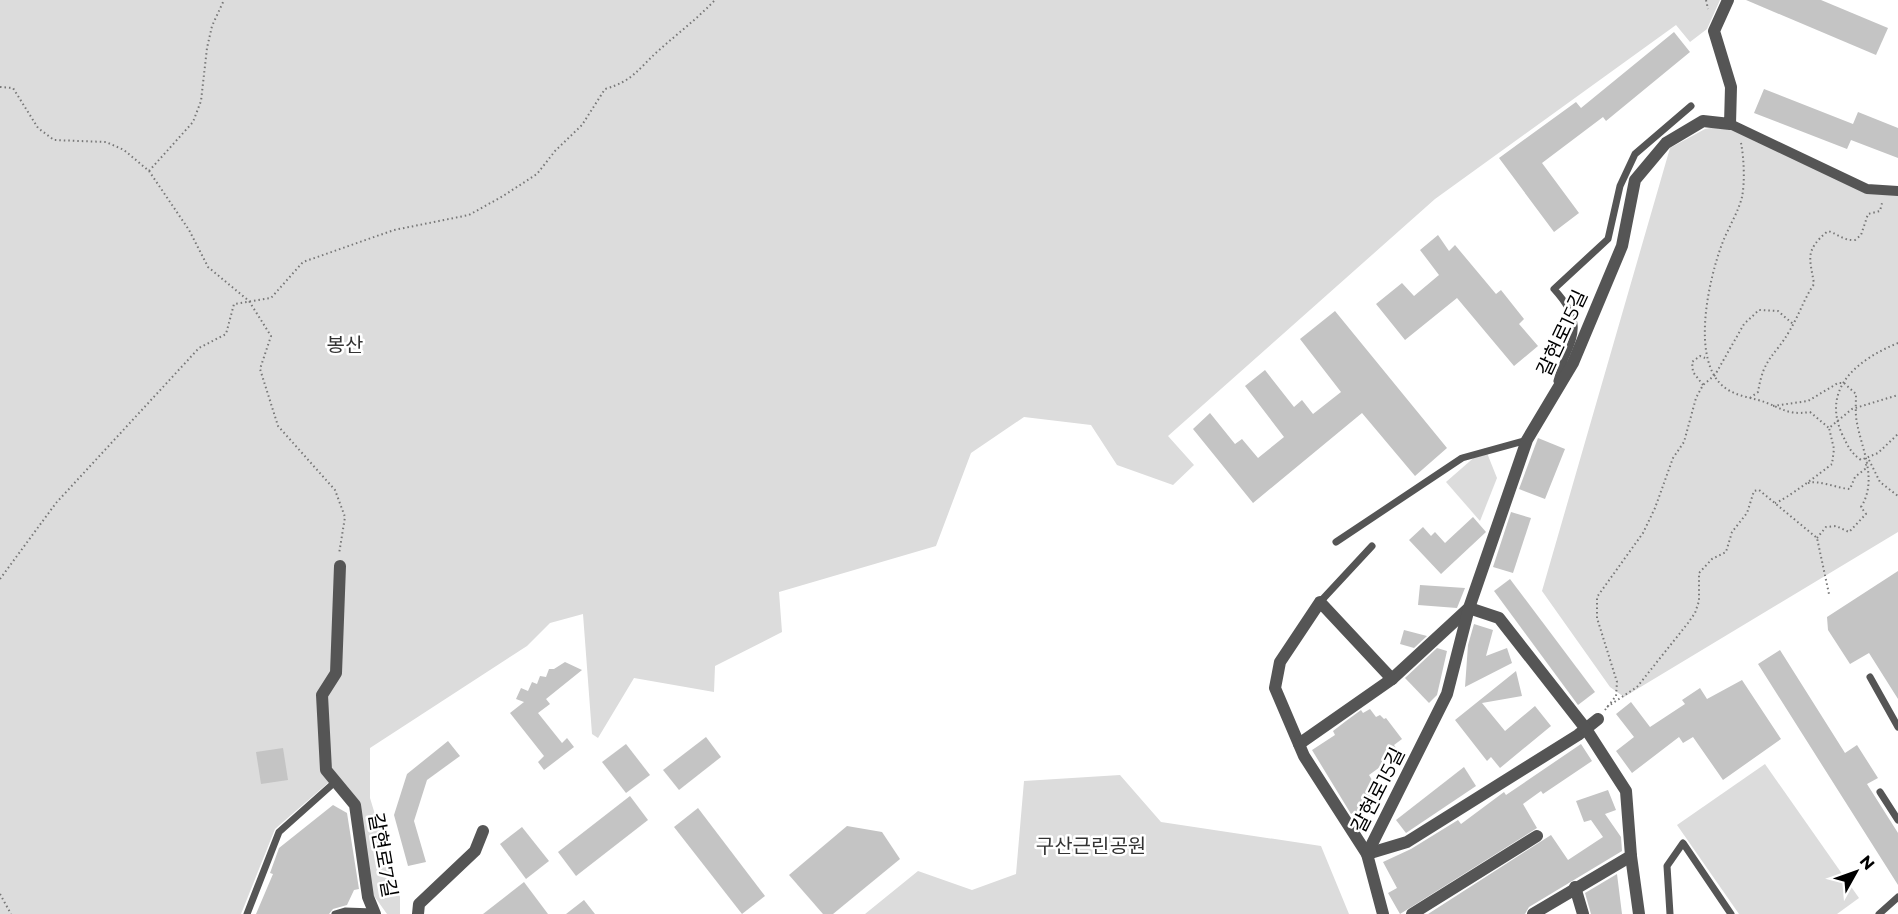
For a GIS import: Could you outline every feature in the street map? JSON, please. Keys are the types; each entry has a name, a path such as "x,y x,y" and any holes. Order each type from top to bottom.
{"street":[{"path":"1728,0 1714,31 1731,87 1730,124 1867,189 1898,191"},
{"name":"갈현로15길","path":"1367,854 1447,694 1469,608 1527,440 1573,363 1622,246 1635,180 1666,142 1703,121 1730,124"},
{"name":"갈현로7길","path":"340,566 336,673 322,695 326,770 355,806 368,897 374,913"},
{"path":"1320,602 1392,679"},
{"name":"갈현로15길","path":"1320,602 1280,662 1275,688 1299,744 1367,854 1383,914"},
{"path":"1299,744 1392,679 1469,608 1499,618 1586,729 1626,791 1631,856 1639,914"},
{"name":"갈현로15길","path":"1367,854 1407,843 1586,729 1598,719"},
{"path":"418,914 419,904 475,851 483,831"},
{"path":"1412,914 1537,836"},
{"path":"1533,914 1575,887 1631,856"},
{"path":"1575,887 1582,914"}],"lane":[{"path":"1554,394 1560,373 1573,346 1575,325 1563,299 1554,289 1608,239 1620,186 1635,154 1691,106"},
{"path":"1336,542 1462,458 1527,440"},
{"path":"1320,602 1372,546"},
{"path":"1870,677 1898,727"},
{"path":"247,914 279,832 335,782"},
{"path":"1880,792 1898,820"},
{"path":"1670,914 1667,866 1683,843 1731,914"},
{"path":"1879,914 1898,897"},
{"path":"335,914 345,911 374,913"}],"path":[{"path":"148,171 194,122 201,101 210,37 224,0"},
{"path":"0,579 56,503 199,348 226,334 234,304 271,298 303,262 394,230 469,215 537,174 555,151 582,125 605,89 623,84 639,72 657,52 699,17 715,0"},
{"path":"0,87 13,88 38,128 54,140 106,142 123,150 148,171 189,230 208,267 249,301 271,336 260,369 278,426 335,490 345,518 338,554 340,566"},
{"path":"1730,124 1741,140 1743,151 1742,197 1721,245 1707,299 1706,358 1724,387 1788,413 1810,412 1829,428 1834,449 1832,464 1799,486 1783,501 1775,503"},
{"path":"1750,398 1758,392 1765,363 1793,324 1805,297 1814,284 1809,266 1815,242 1828,231 1837,233 1845,240 1855,240 1861,235 1868,214 1880,211 1885,190"},
{"path":"1598,719 1616,696 1617,682 1597,618 1597,597 1643,533 1655,508 1673,458 1684,442 1696,398 1703,384 1715,375 1744,324 1759,310 1778,311 1793,324"},
{"path":"1898,342 1877,351 1852,368 1838,391 1835,408 1837,421 1850,452 1861,460 1886,447 1898,434"},
{"path":"1703,384 1693,372 1692,362 1700,356 1706,358"},
{"path":"1771,406 1808,401 1838,383 1844,383 1856,394 1857,422 1868,458 1880,482 1898,496"},
{"path":"1829,428 1857,407 1898,396"},
{"path":"1799,486 1815,482 1834,488 1850,489 1855,477 1865,469 1868,458"},
{"path":"1817,538 1826,527 1836,526 1849,532 1864,519 1866,514 1861,507 1868,483 1868,458"},
{"path":"1607,707 1637,687 1695,613 1699,602 1699,573 1712,560 1726,552 1732,532 1747,513 1754,491 1759,490 1817,538 1829,594"},
{"path":"0,894 11,914"}],"green space":[{"name":"봉산","path":"0,0 1720,0 1707,29 1690,42 1676,25 1435,199 1168,436 1194,465 1173,485 1117,465 1091,425 1024,417 971,453 936,546 779,592 782,632 715,666 714,692 634,678 598,738 592,734 583,614 550,623 527,646 370,748 370,798 400,897 400,914 387,914 372,893 359,801 338,778 328,783 275,829 241,914 0,914"},
{"path":"1730,124 1867,189 1898,191 1898,532 1624,697 1610,687 1542,591 1670,148 1705,129"},
{"path":"1485,448 1497,478 1480,521 1446,482"},
{"path":"1765,764 1859,898 1837,914 1739,914 1677,825"},
{"name":"구산근린공원","path":"1120,775 1161,822 1321,846 1349,914 865,914 918,871 972,890 1016,874 1024,781"}],"building":[{"path":"1746,0 1821,0 1888,28 1876,55"},
{"path":"1674,32 1690,52 1606,121 1603,117 1542,163 1579,213 1554,232 1499,158 1576,102 1581,108"},
{"path":"1764,89 1853,124 1858,112 1898,128 1898,158 1851,140 1847,149 1754,113"},
{"path":"1438,235 1449,251 1455,245 1496,294 1501,290 1524,319 1519,324 1538,346 1514,366 1457,298 1405,340 1376,304 1402,283 1414,296 1439,275 1420,250"},
{"path":"1335,311 1447,448 1415,476 1362,413 1253,503 1193,429 1210,413 1235,444 1242,439 1258,458 1284,437 1245,386 1265,370 1294,407 1302,400 1313,414 1341,392 1300,339"},
{"path":"1538,438 1565,449 1545,499 1519,489"},
{"path":"1511,512 1531,518 1513,573 1493,567"},
{"path":"1473,517 1486,532 1441,574 1409,540 1423,527 1431,536 1435,532 1445,543"},
{"path":"1898,571 1898,699 1869,653 1850,664 1828,630 1827,617"},
{"path":"1510,579 1595,692 1578,705 1494,591"},
{"path":"1420,585 1465,588 1457,608 1418,605"},
{"path":"1474,624 1493,630 1486,656 1507,648 1512,663 1465,687 1468,645"},
{"path":"1404,630 1427,636 1414,648 1400,644"},
{"path":"1437,648 1447,651 1437,695 1429,703 1405,678"},
{"path":"1780,650 1845,753 1857,745 1878,778 1867,784 1898,833 1898,885 1758,664"},
{"path":"565,662 582,670 546,699 550,704 538,713 562,743 567,738 574,747 544,770 538,762 544,756 510,713 524,702 516,699 521,688 528,691 532,682 537,684 540,676 546,677 549,669 554,669"},
{"path":"1516,671 1522,696 1482,703 1505,731 1535,706 1551,726 1500,768 1491,757 1487,761 1455,720"},
{"path":"1742,680 1781,739 1723,780 1693,737 1683,743 1679,737 1632,773 1616,751 1634,737 1616,714 1631,702 1650,727 1685,704 1682,700 1700,688 1707,699"},
{"path":"1370,709 1376,717 1380,715 1386,718 1402,739 1394,745 1396,748 1390,752 1392,755 1386,760 1387,762 1369,775 1377,788 1374,790 1377,795 1372,798 1374,801 1369,804 1370,807 1358,815 1355,811 1351,814 1312,750 1335,735 1333,731 1361,710 1363,713"},
{"path":"706,737 721,757 679,790 663,770"},
{"path":"448,741 460,756 427,780 414,821 426,862 408,866 394,815 407,774"},
{"path":"626,744 650,775 626,793 602,762"},
{"path":"1581,744 1592,761 1543,794 1541,791 1523,804 1537,828 1400,914 1388,893 1397,888 1383,862 1411,849 1458,820 1461,824 1504,792 1506,795"},
{"path":"283,748 288,780 261,784 256,752"},
{"path":"1464,767 1476,786 1406,833 1396,820"},
{"path":"1608,790 1616,810 1605,814 1621,837 1622,851 1529,907 1525,914 1428,914 1551,835 1568,860 1603,837 1591,820 1584,822 1576,801"},
{"path":"630,796 648,820 576,876 558,852"},
{"path":"333,805 347,813 359,889 354,890 347,905 333,909 329,914 256,914 273,874 270,873 279,848"},
{"path":"698,808 765,896 742,914 674,827"},
{"path":"847,826 882,832 900,859 833,914 823,914 789,875"},
{"path":"522,827 549,861 526,879 500,844"},
{"path":"1617,874 1622,914 1591,914 1585,893"},
{"path":"524,882 548,914 483,914"},
{"path":"584,900 595,914 566,914"}]}
